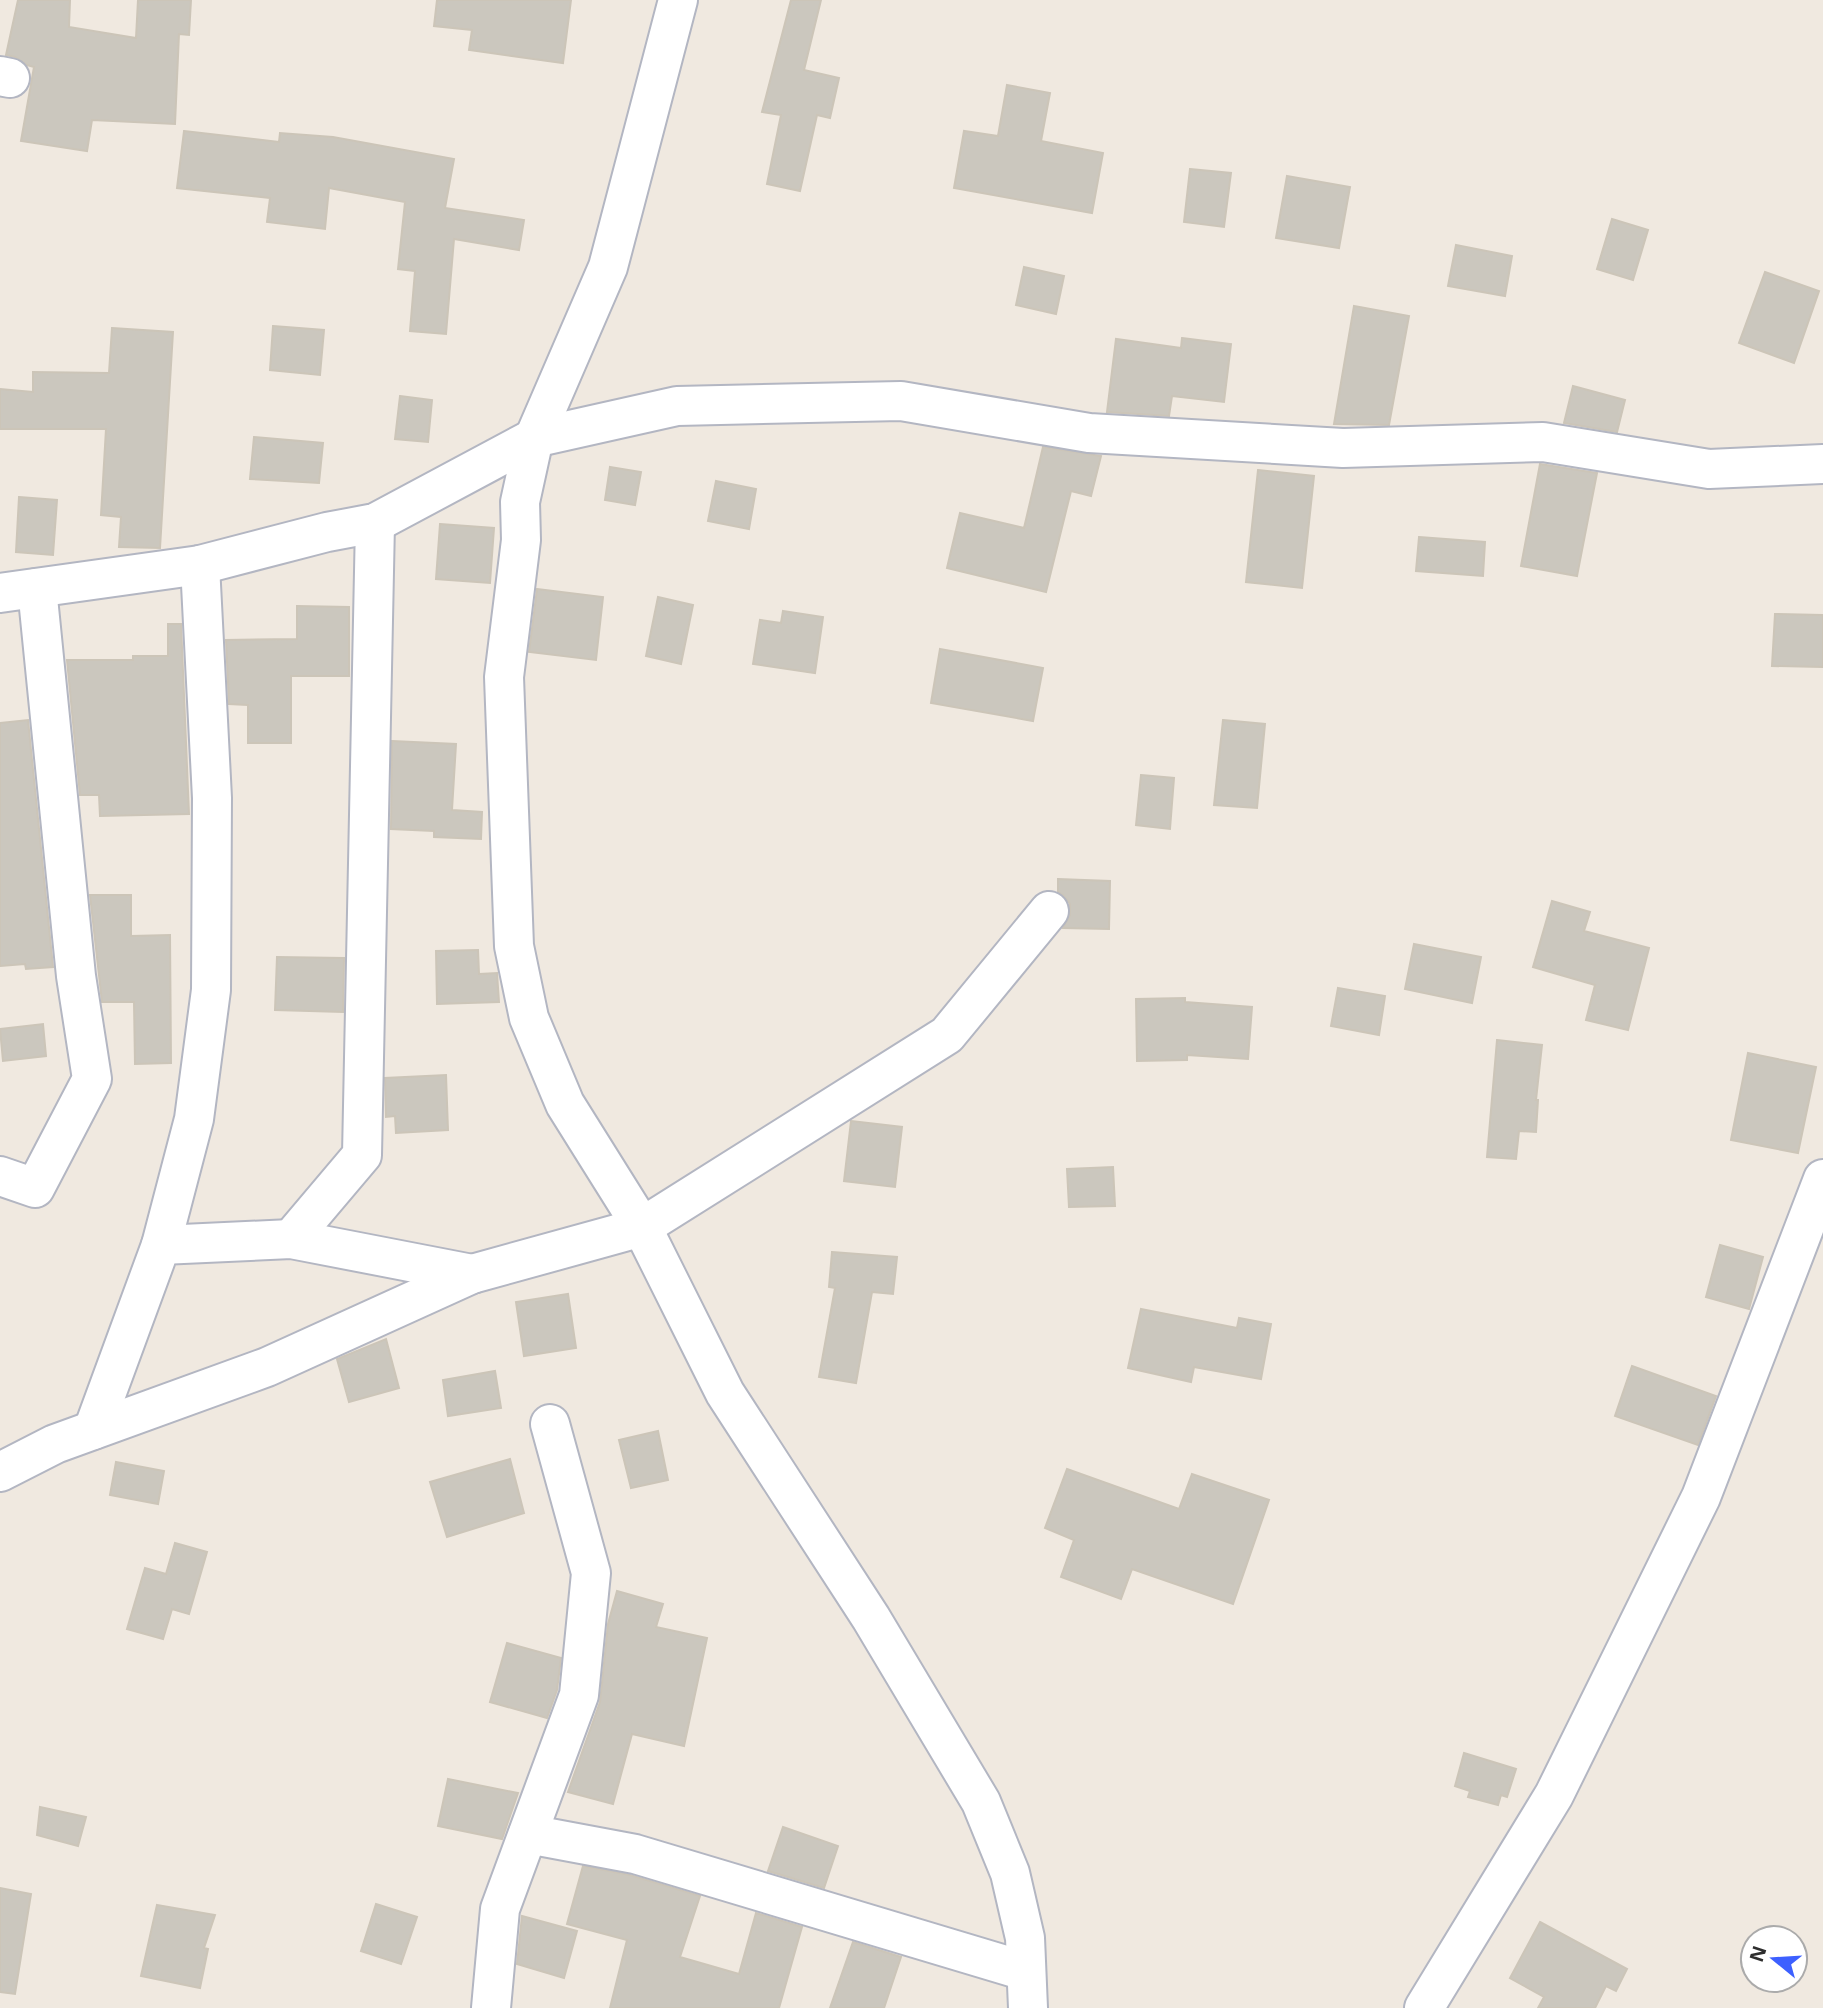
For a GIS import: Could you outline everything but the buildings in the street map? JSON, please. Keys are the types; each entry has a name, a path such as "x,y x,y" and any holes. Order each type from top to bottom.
{"street":[{"path":"528,1835 635,1854 1026,1990 1024,1938 1010,1873 981,1802 871,1618 725,1393 642,1227 565,1104 529,1018 514,946 504,677 521,540 520,502 534,438 608,267 678,0"},
{"path":"0,1176 35,1188 92,1079 18,590 200,565 327,532 375,523 534,438 677,406 901,401 1088,433 1343,448 1543,442 1709,469 1823,464"},
{"path":"291,1239 362,1155 375,523"},
{"path":"93,1430 160,1245 194,1119 211,990 212,798 200,565"},
{"path":"0,1472 55,1444 267,1367 472,1274 642,1227 947,1035 1049,911"},
{"path":"1424,2008 1554,1795 1702,1497 1823,1179"},
{"path":"160,1245 291,1239 472,1274"},
{"path":"491,2008 500,1909 579,1695 591,1573 550,1424"}]}
